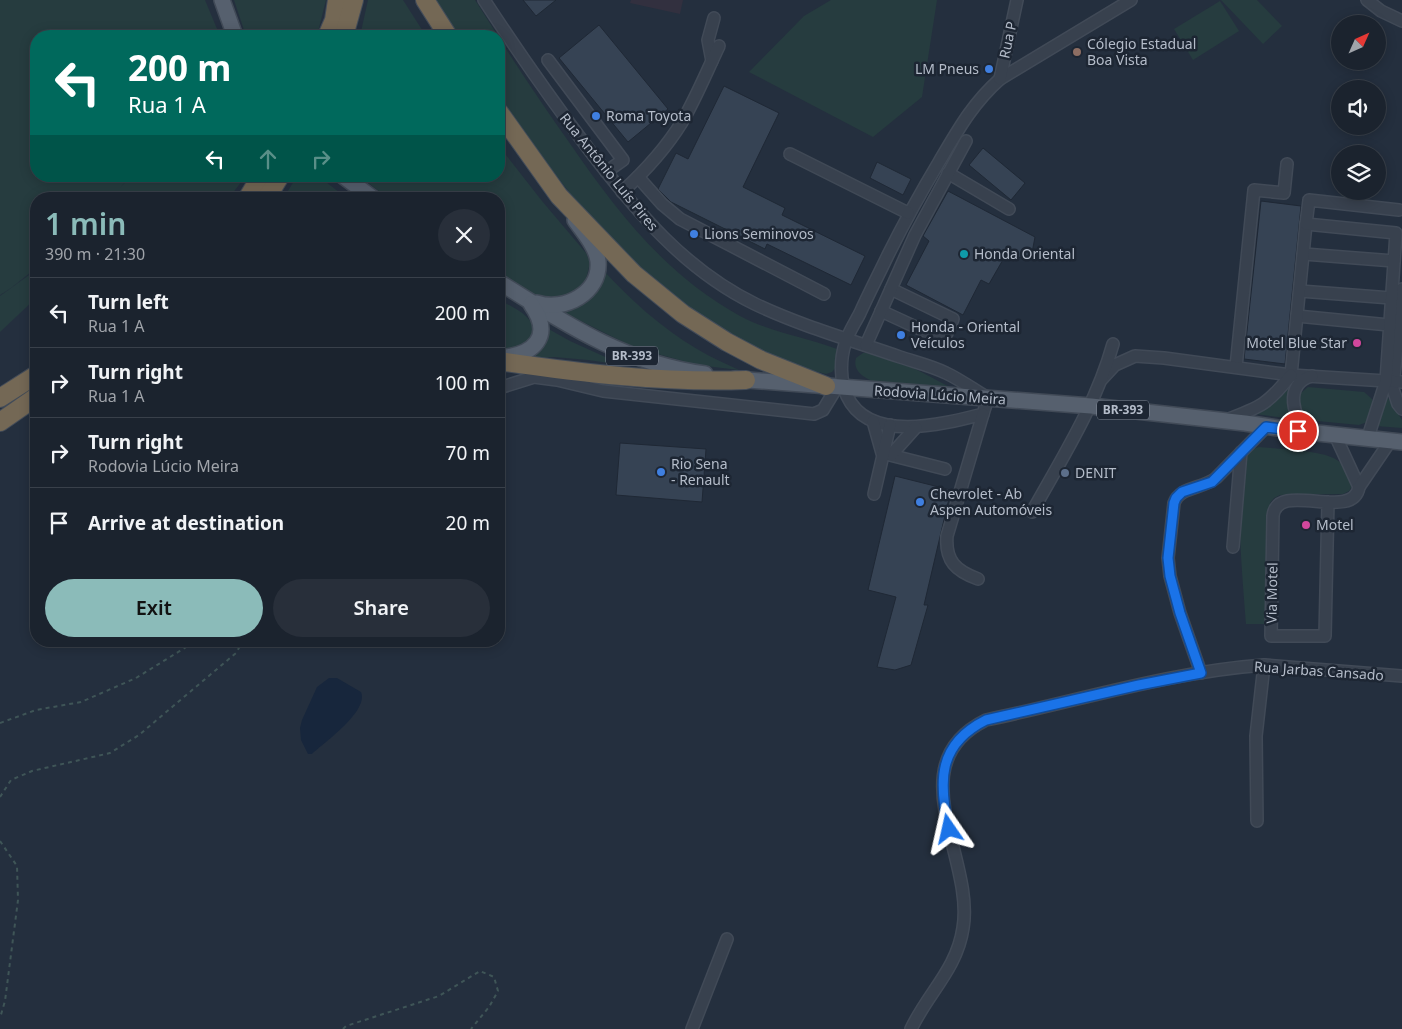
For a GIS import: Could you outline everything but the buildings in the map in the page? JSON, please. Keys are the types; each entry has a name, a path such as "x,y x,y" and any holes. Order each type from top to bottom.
{"highway":[{"path":"330,30 334,20 337,0"},
{"path":"346,30 354,0"},
{"path":"425,0 444,30"},
{"path":"505,120 559,196 634,274 683,314 760,360 835,387"},
{"path":"505,362 534,372 667,380 746,380"},
{"path":"0,398 30,379"},
{"path":"0,422 30,401"}],"main road":[{"path":"222,0 233,30"},
{"path":"351,182 365,192"},
{"path":"528,301 551,306 570,303 589,289 595,280 597,272 596,254 559,196"},
{"name":"Rodovia Lúcio Meira","path":"505,286 592,338 662,366 746,380 1091,406 1312,433 1397,441"},
{"path":"505,358 526,351 540,336 541,323 538,314 528,301"}],"street":[{"name":"Rua Antônio Luís Pires","path":"484,0 504,30"},
{"name":"Rua P","path":"1000,79 1016,0"},
{"path":"505,385 534,372 557,380 604,391 814,414 823,410 835,387 847,339 908,214 968,113 1000,79 1130,0"},
{"path":"1367,0 1381,11 1402,21"},
{"path":"712,61 708,40 714,18"},
{"name":"Rua Antônio Luís Pires","path":"505,32 534,76 606,172 643,217 677,251 715,281 735,294 773,312 945,373 988,398"},
{"path":"622,192 638,177 681,123 719,46"},
{"path":"548,60 623,160 606,172"},
{"path":"866,345 915,234 966,141"},
{"path":"790,154 908,214"},
{"path":"1236,367 1254,190 1284,194 1287,164"},
{"path":"948,173 1009,209"},
{"path":"638,177 662,204 680,219 824,294"},
{"path":"1221,422 1261,405 1276,393 1291,374 1309,200 1399,210"},
{"path":"1306,224 1396,233 1389,325 1395,396 1402,409"},
{"path":"1304,254 1394,261"},
{"path":"881,311 944,340 953,319 890,289"},
{"path":"1368,437 1394,381 1402,289"},
{"path":"1300,291 1391,298"},
{"path":"1297,316 1389,325"},
{"path":"1032,512 1091,406 1114,344"},
{"path":"1102,379 1115,365 1135,356 1291,374 1394,381"},
{"path":"1312,433 1299,421 1293,404 1294,393 1299,383 1313,376"},
{"path":"835,387 873,421 890,425 916,426 941,424 983,414"},
{"path":"978,579 956,568 946,542 988,398"},
{"path":"873,421 887,454"},
{"path":"874,494 887,454 890,425"},
{"path":"887,454 916,426"},
{"path":"1201,673 1180,613 1170,576 1168,558 1176,498 1179,494 1212,482 1266,427"},
{"path":"1335,435 1359,487"},
{"path":"1328,502 1350,500 1397,441"},
{"path":"1233,546 1240,452"},
{"path":"887,454 945,469"},
{"name":"Via Motel","path":"1284,501 1328,502 1325,636 1271,636 1274,511 1284,501"},
{"path":"1257,821 1256,736 1264,665"},
{"name":"Rua Jarbas Cansado","path":"911,1029 921,1010 950,968 956,956 964,925 962,889 942,792 945,764 950,751 956,741 974,725 986,720 1139,685 1201,673 1264,665 1402,676"},
{"path":"692,1029 727,939"}],"path":[{"path":"0,723 36,710 80,702 136,678 186,647"},
{"path":"0,797 11,780 32,771 110,753 139,736 236,653 240,647"},
{"path":"0,841 17,866 18,900 5,1001 0,1018"},
{"path":"343,1029 346,1026 439,996 480,971 494,977 498,991 489,1007 470,1029"}],"shaded area":[{"path":"631,0 683,0 680,14 630,3"}],"green space":[{"path":"0,0 205,0 218,30 30,30 30,182 125,182 120,188 126,182 241,182 233,192 30,192 30,273 0,295"},
{"path":"234,0 326,0 318,30 244,30"},
{"path":"368,0 403,0 422,30 361,30"},
{"path":"432,0 475,0 494,30 450,30"},
{"path":"831,0 937,0 922,97 873,137 749,72 804,16"},
{"path":"1221,0 1257,0 1282,26 1263,44"},
{"path":"1220,1 1239,31 1193,60 1174,29"},
{"path":"505,47 552,119 607,195 645,241 666,262 713,300 751,322 837,349 837,366 832,372 826,374 798,367 755,351 655,285 583,210 505,110"},
{"path":"505,154 586,253 589,267 586,279 577,290 564,298 540,298 505,276 505,192 380,192 367,182 505,182"},
{"path":"293,182 326,182 339,192 287,192"},
{"path":"602,269 635,302 671,332 702,352 739,370 697,365 633,347 561,311 578,306 588,297"},
{"path":"30,274 30,304 0,332 0,296"},
{"path":"505,303 523,314 532,324 532,336 518,351 505,351"},
{"path":"545,327 570,341 623,365 554,357 516,361"},
{"path":"863,353 872,353 895,360 950,387 878,383 865,377 856,367 856,358"},
{"path":"1292,385 1289,407 1293,419 1256,414 1271,405"},
{"path":"1308,387 1364,392 1372,399 1374,410 1367,422 1359,425 1307,420 1301,411 1300,400 1301,393"},
{"path":"1386,395 1402,420 1402,428 1376,426"},
{"path":"1259,447 1311,452 1330,457 1340,462 1345,468 1352,486 1349,491 1343,494 1280,495 1270,503 1267,624 1246,624 1241,562 1240,485 1248,453"}],"water":[{"path":"329,678 337,678 361,692 362,700 359,708 344,726 312,754 308,754 301,740 300,728 302,720 317,687"}],"place":[{"name":"Cólegio Estadual Boa Vista","path":"1077,52"},
{"name":"LM Pneus","path":"989,69"},
{"name":"Roma Toyota","path":"596,116"},
{"name":"Lions Seminovos","path":"694,234"},
{"name":"Honda Oriental","path":"964,254"},
{"name":"Honda - Oriental Veículos","path":"901,335"},
{"name":"Motel Blue Star","path":"1357,343"},
{"name":"Rio Sena - Renault","path":"661,472"},
{"name":"DENIT","path":"1065,473"},
{"name":"Chevrolet - Ab Aspen Automóveis","path":"920,502"},
{"name":"Motel","path":"1306,525"}],"route":[{"path":"949,829 942,792 945,764 956,741 974,725 986,720 1139,685 1201,673 1180,613 1170,576 1168,558 1176,498 1182,492 1212,482 1266,427 1298,431"}]}
